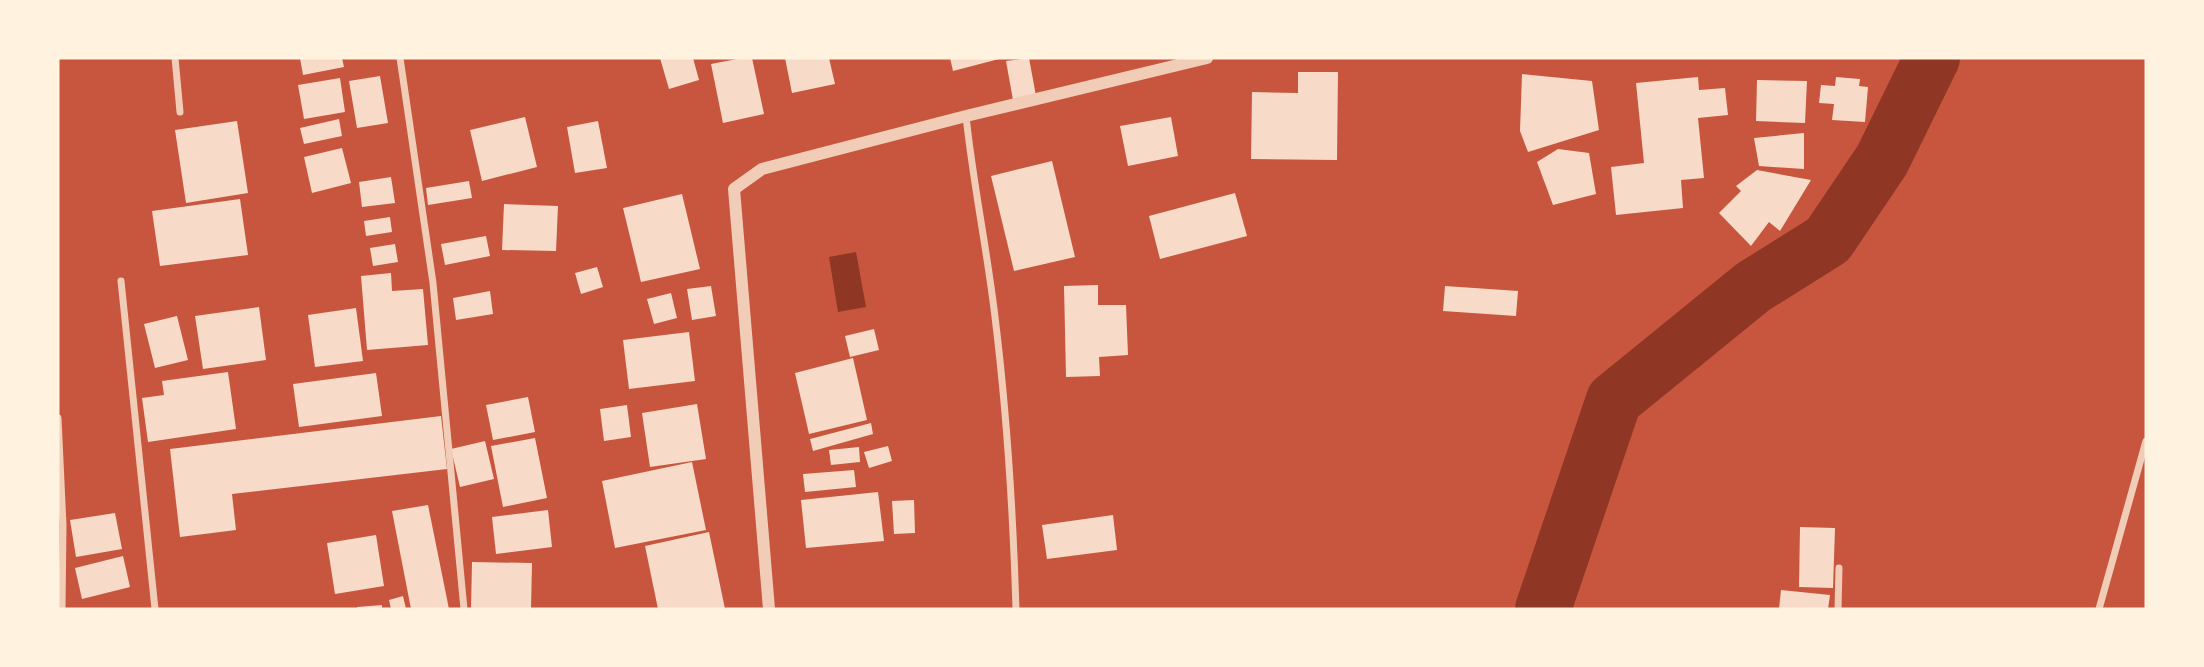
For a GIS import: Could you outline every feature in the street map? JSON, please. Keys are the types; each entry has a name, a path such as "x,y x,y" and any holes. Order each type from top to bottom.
{"street":[{"path":"175,58 180,112"},
{"path":"400,58 433,284 464,609"},
{"path":"769,609 734,188 762,169 1207,58"},
{"path":"966,116 995,314 1006,416 1014,519 1016,609"},
{"path":"121,281 155,609"},
{"path":"58,418 63,524 62,609"},
{"path":"2099,609 2146,441"},
{"path":"1838,609 1839,568"}],"shaded area":[{"path":"856,252 866,307 838,312 829,257"}],"building":[{"path":"300,58 342,58 344,67 303,75"},
{"path":"660,58 693,58 699,80 669,89"},
{"path":"752,58 764,114 723,123 711,64"},
{"path":"785,58 829,58 835,84 792,93"},
{"path":"950,58 998,58 999,59 953,71"},
{"path":"1029,58 1036,96 1013,100 1006,61"},
{"path":"1298,72 1338,72 1337,160 1251,159 1252,92 1298,93"},
{"path":"1522,74 1592,81 1599,130 1528,152 1520,131"},
{"path":"380,76 388,123 357,128 349,81"},
{"path":"1698,77 1699,90 1725,88 1728,115 1698,118 1704,178 1681,180 1683,208 1616,215 1611,167 1644,163 1636,83"},
{"path":"1836,77 1860,79 1859,86 1868,87 1865,122 1832,120 1834,104 1819,103 1821,85 1835,86"},
{"path":"340,78 345,112 304,119 298,85"},
{"path":"1757,80 1807,81 1805,123 1756,121"},
{"path":"525,117 537,167 482,181 470,130"},
{"path":"1171,117 1178,156 1128,166 1120,126"},
{"path":"339,119 342,136 304,144 300,128"},
{"path":"237,121 248,193 186,203 175,130"},
{"path":"598,121 607,168 575,173 567,127"},
{"path":"1804,133 1804,169 1759,166 1754,138"},
{"path":"342,148 351,183 312,193 304,157"},
{"path":"1558,149 1589,153 1596,194 1553,205 1537,162"},
{"path":"1052,161 1075,257 1014,271 991,176"},
{"path":"1757,170 1811,180 1780,231 1769,222 1751,246 1719,213 1741,191 1736,186"},
{"path":"391,177 395,203 362,207 359,182"},
{"path":"469,181 472,198 428,205 426,188"},
{"path":"1235,193 1247,236 1160,259 1149,216"},
{"path":"682,194 700,269 641,282 623,208"},
{"path":"240,199 248,255 160,266 152,211"},
{"path":"504,204 558,206 556,251 502,250"},
{"path":"390,217 392,232 366,236 364,221"},
{"path":"486,236 490,256 445,265 441,244"},
{"path":"395,244 398,262 373,266 370,248"},
{"path":"597,267 603,287 581,294 575,273"},
{"path":"391,273 392,291 423,289 428,345 367,350 361,276"},
{"path":"1098,285 1098,305 1126,305 1128,355 1099,357 1100,376 1066,377 1064,286"},
{"path":"711,286 716,316 692,320 687,289"},
{"path":"1445,286 1518,291 1516,316 1443,311"},
{"path":"490,291 493,314 456,320 453,298"},
{"path":"671,293 677,318 654,324 647,299"},
{"path":"259,307 266,360 203,369 195,316"},
{"path":"356,308 363,361 315,367 308,315"},
{"path":"177,316 188,360 155,368 144,324"},
{"path":"874,329 879,350 850,357 845,336"},
{"path":"689,332 695,381 629,389 623,340"},
{"path":"853,358 867,420 809,434 795,373"},
{"path":"228,372 236,429 148,442 142,398 164,395 162,381"},
{"path":"376,373 382,416 299,427 293,384"},
{"path":"528,397 535,432 493,440 486,405"},
{"path":"697,404 706,459 650,467 642,413"},
{"path":"627,405 631,437 604,441 600,409"},
{"path":"441,416 447,469 232,494 236,530 180,537 170,449"},
{"path":"871,423 873,434 813,451 810,439"},
{"path":"535,438 547,498 503,507 491,446"},
{"path":"485,441 494,479 460,487 451,449"},
{"path":"888,446 892,461 869,468 864,452"},
{"path":"859,447 860,462 831,465 829,450"},
{"path":"692,462 706,530 615,548 602,481"},
{"path":"854,470 856,487 805,492 803,474"},
{"path":"878,492 884,541 806,548 801,500"},
{"path":"914,500 915,533 894,534 892,501"},
{"path":"428,505 449,609 411,609 392,511"},
{"path":"548,510 552,547 496,554 492,517"},
{"path":"115,513 122,549 76,557 70,520"},
{"path":"1113,515 1117,550 1047,559 1042,525"},
{"path":"1800,527 1835,528 1833,588 1799,587"},
{"path":"709,532 725,609 658,609 645,546"},
{"path":"376,535 384,586 335,594 327,543"},
{"path":"123,556 130,587 82,599 75,568"},
{"path":"472,562 532,563 531,609 471,609"},
{"path":"1781,590 1830,595 1828,609 1779,609"},
{"path":"403,596 406,609 391,609 389,600"},
{"path":"382,605 382,609 357,609 357,607"}],"waterway":[{"path":"1543,609 1614,400 1753,287 1828,240 1882,160 1932,58"}]}
